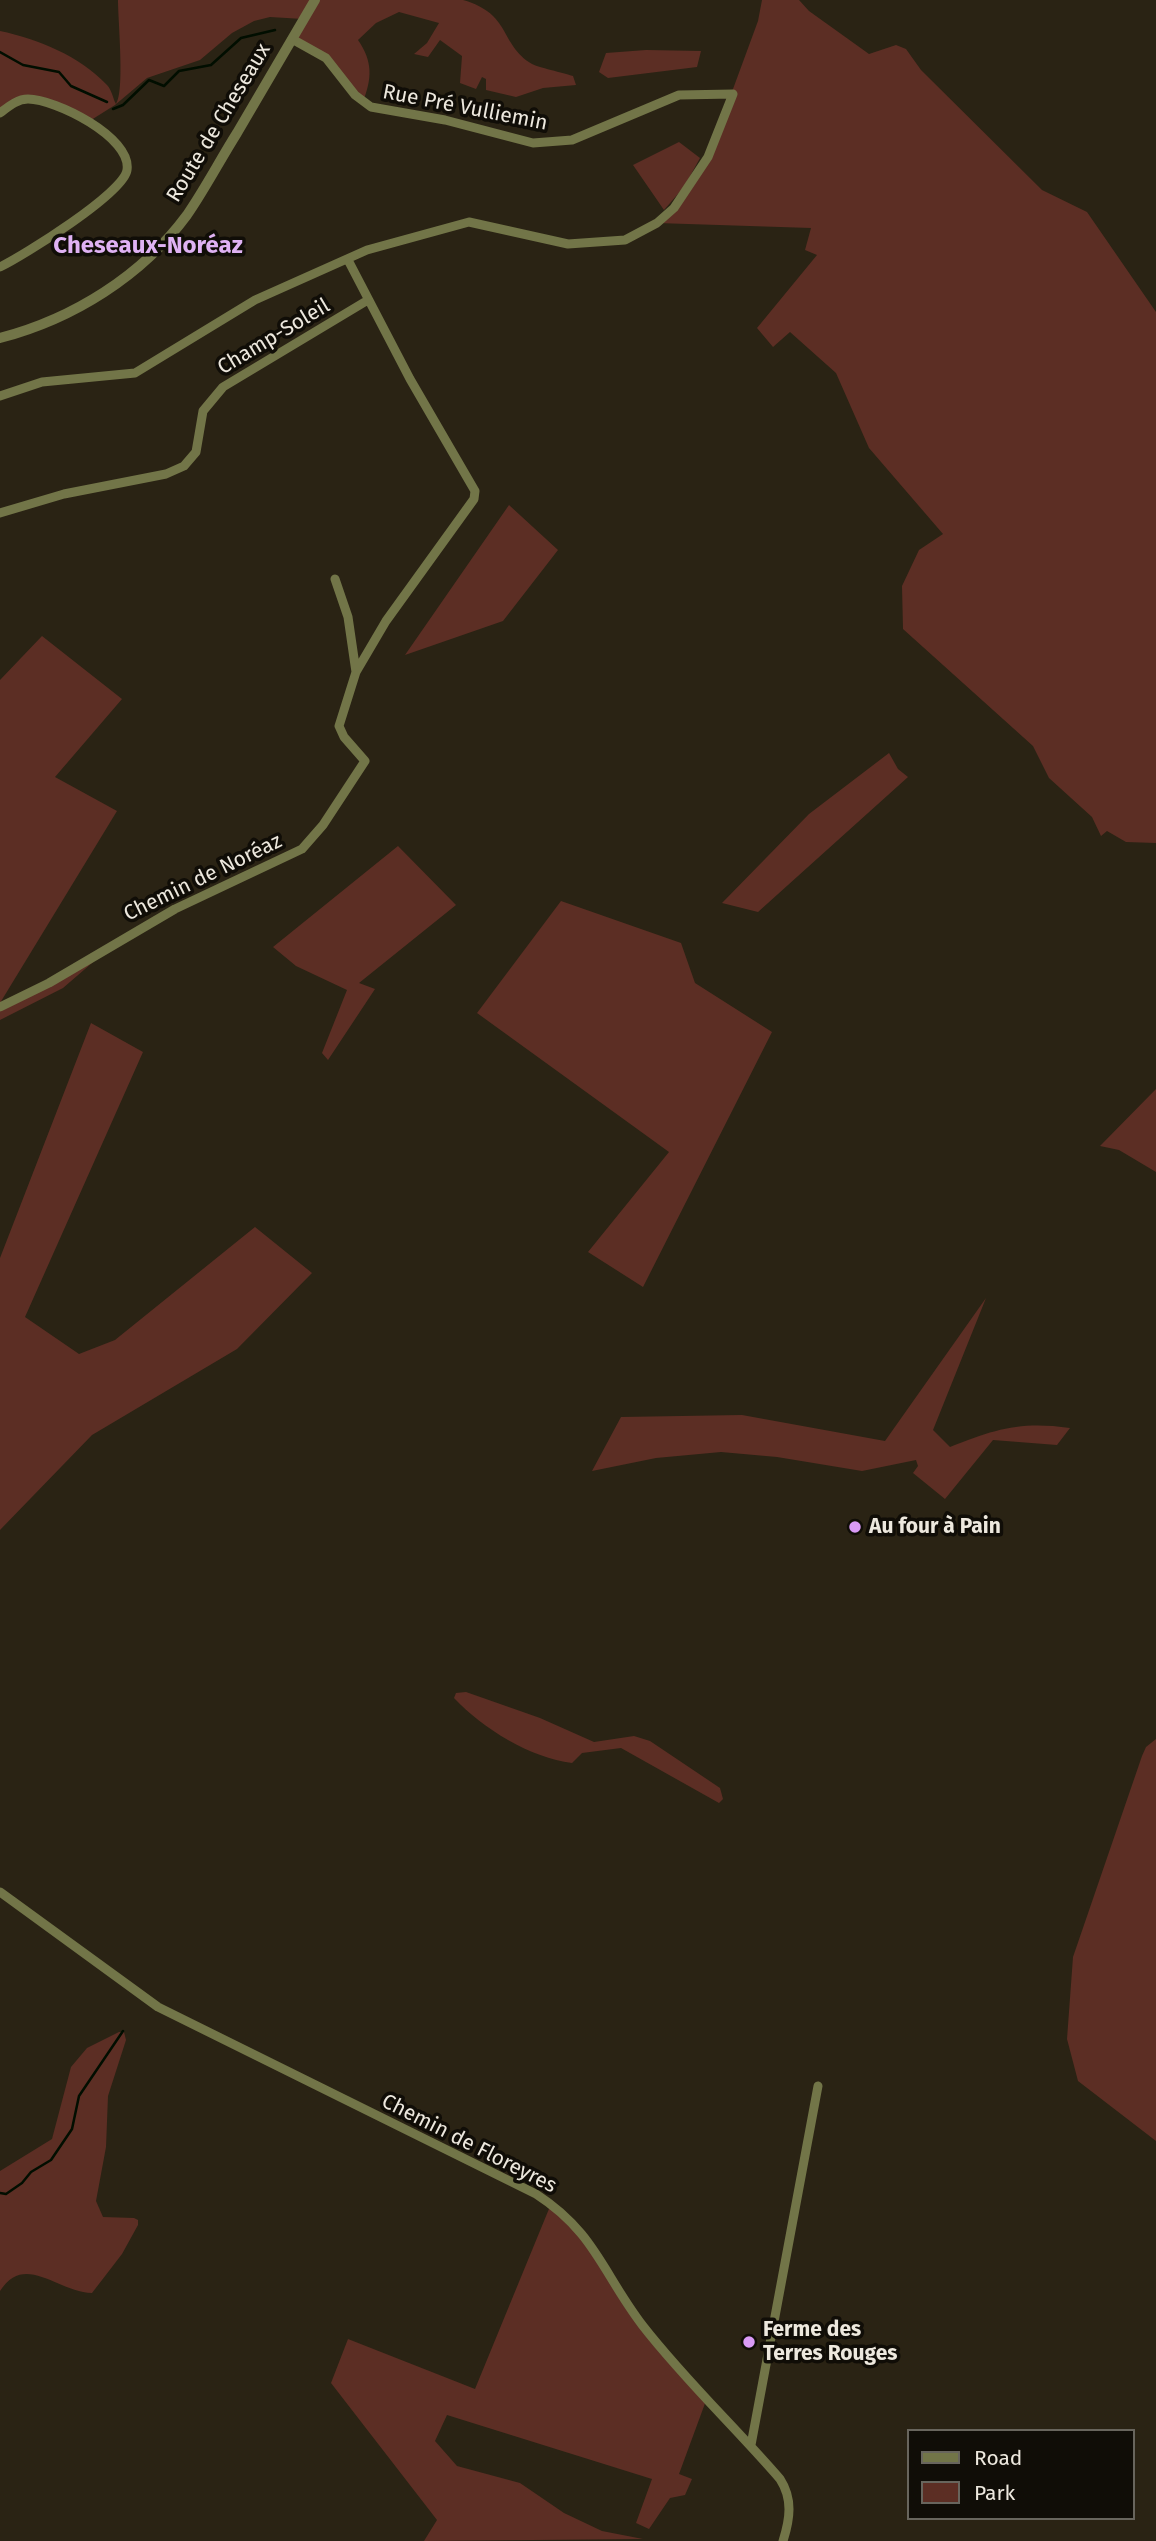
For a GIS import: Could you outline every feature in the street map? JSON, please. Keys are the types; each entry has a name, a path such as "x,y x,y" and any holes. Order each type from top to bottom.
{"street":[{"name":"Route de Cheseaux","path":"0,338 45,323 89,302 119,283 160,246 188,213 315,0"},
{"name":"Rue Pré Vulliemin","path":"292,39 326,58 355,95 371,107 445,120 533,143 572,141 679,95 733,94 708,157 674,208 636,236 600,243 568,244 469,222 367,250 348,260"},
{"path":"0,113 23,99 42,102 106,132 125,158 127,168 122,180 80,216 26,254 0,267"},
{"path":"0,396 42,382 135,373 255,300 348,260 410,379 475,491 474,499 386,621 356,672"},
{"name":"Champ-Soleil","path":"0,513 64,494 166,474 184,466 196,452 203,411 223,387 368,300"},
{"name":"Chemin de Noréaz","path":"0,1007 49,983 175,909 302,849 323,825 365,761 344,737 339,726 356,672 348,617 335,579"},
{"name":"Chemin de Floreyres","path":"0,1892 142,1998 497,2175 558,2209 586,2238 644,2328 751,2445 788,2491 790,2510 783,2541"},
{"path":"751,2445 818,2086"}],"green space":[{"path":"118,0 463,0 490,13 514,48 532,64 573,76 576,85 543,88 516,97 486,90 486,79 482,77 476,89 460,83 462,56 440,40 428,57 414,54 427,43 439,23 399,12 376,23 358,40 370,70 363,102 326,58 292,39 303,19 270,17 254,21 232,33 200,60 147,78 115,105 88,122 27,99 0,113 0,31 58,50 84,65 107,85 116,104 121,71"},
{"path":"762,0 799,0 809,11 869,54 896,45 906,49 921,70 1042,190 1087,212 1156,312 1156,843 1126,842 1107,831 1101,836 1092,817 1049,778 1033,746 903,629 902,586 919,550 943,534 869,448 836,373 790,332 773,347 757,328 817,255 805,250 811,228 657,223 708,157 758,21"},
{"path":"646,50 701,51 697,67 608,78 599,72 606,53"},
{"path":"679,142 700,158 684,187 664,210 633,165"},
{"path":"509,505 558,550 503,621 405,655"},
{"path":"42,636 122,699 55,777 117,811 0,1003 0,680"},
{"path":"889,753 898,769 908,777 758,912 722,903 809,814"},
{"path":"398,846 456,905 359,983 375,989 328,1060 322,1053 347,990 296,966 273,947"},
{"path":"561,901 681,943 695,983 772,1032 643,1287 588,1252 669,1152 477,1013"},
{"path":"121,938 63,988 0,1020 0,1007"},
{"path":"91,1023 143,1052 25,1317 79,1354 115,1340 255,1227 312,1273 237,1349 92,1435 0,1530 0,1258"},
{"path":"1156,1089 1156,1172 1119,1150 1100,1146"},
{"path":"986,1298 933,1430 950,1447 1008,1428 1037,1425 1070,1428 1057,1445 993,1440 945,1499 913,1473 918,1466 916,1460 862,1471 777,1457 721,1452 656,1458 592,1471 621,1417 742,1415 885,1441"},
{"path":"466,1692 540,1718 594,1742 634,1736 650,1741 720,1788 723,1799 719,1803 621,1748 582,1753 572,1763 540,1755 508,1740 479,1721 454,1698 456,1693"},
{"path":"1156,1739 1156,2141 1078,2081 1067,2039 1073,1957 1142,1756 1146,1747"},
{"path":"124,2032 126,2040 108,2096 106,2147 96,2201 103,2217 134,2218 138,2220 138,2225 122,2254 92,2293 31,2274 10,2280 0,2291 0,2171 52,2139 71,2067 87,2048"},
{"path":"551,2204 566,2215 622,2297 707,2398 679,2474 692,2479 685,2495 670,2498 649,2529 636,2523 652,2479 447,2415 435,2441 457,2466 520,2483 564,2513 602,2531 643,2539 424,2541 437,2520 331,2383 348,2339 475,2389"}],"waterway":[{"path":"113,109 123,105 149,80 164,86 179,71 211,65 241,38 275,30"},
{"path":"0,52 23,65 59,72 71,86 107,102"},
{"path":"0,2193 6,2194 22,2183 31,2172 51,2160 72,2129 79,2096 123,2031"}],"place":[{"name":"Au four à Pain","path":"855,1527"},
{"name":"Ferme des Terres Rouges","path":"749,2342"}],"district":[{"name":"Cheseaux-Noréaz","path":"148,246"}]}
